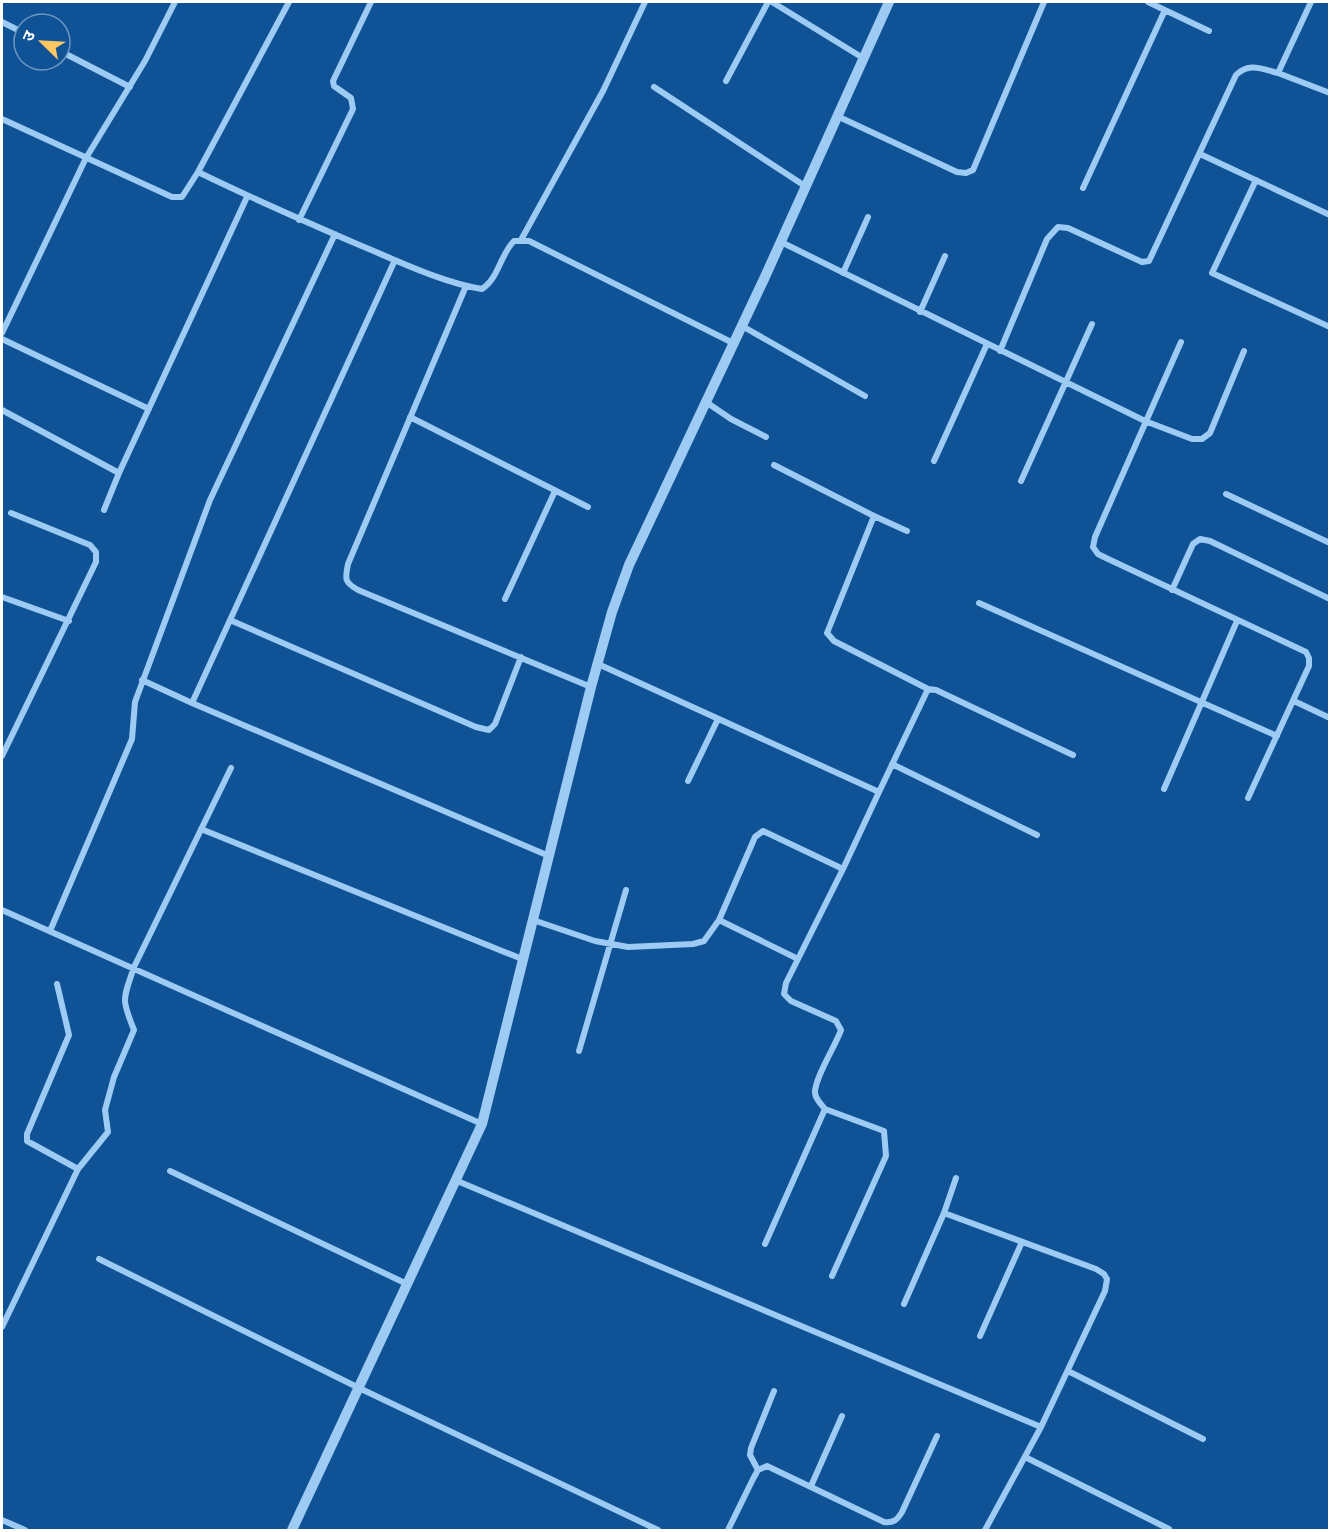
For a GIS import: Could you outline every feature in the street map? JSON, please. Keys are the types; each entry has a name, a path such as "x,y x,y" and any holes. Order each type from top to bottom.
{"street":[{"path":"2,333 86,158 145,61 175,2"},
{"path":"2,119 177,198 186,192 198,172 289,2"},
{"path":"299,220 353,109 351,98 333,86 333,81 371,2"},
{"path":"521,240 603,91 645,2"},
{"path":"726,81 770,2 864,58"},
{"path":"292,1530 482,1124 591,687 612,612 629,565 781,242 890,2"},
{"path":"837,116 957,172 966,173 973,170 1044,2"},
{"path":"1148,2 1209,31"},
{"path":"1278,74 1311,2"},
{"path":"1083,188 1164,10"},
{"path":"72,57 130,87"},
{"path":"1000,351 1047,239 1058,227 1068,228 1142,261 1149,261 1236,75 1242,69 1254,66 1329,93"},
{"path":"654,87 805,186"},
{"path":"1200,154 1329,215"},
{"path":"198,172 299,220 466,286 482,289 490,284 508,247 514,241 529,241 733,343"},
{"path":"1256,180 1212,273 1329,327"},
{"path":"104,510 119,472 247,197"},
{"path":"843,273 868,217"},
{"path":"50,931 132,739 135,702 142,680 210,500 335,234"},
{"path":"781,242 1145,421 1192,439 1202,439 1210,433 1244,351"},
{"path":"920,312 945,256"},
{"path":"192,703 396,260"},
{"path":"466,286 348,564 345,578 358,590 591,687"},
{"path":"1021,481 1092,324"},
{"path":"742,326 865,396"},
{"path":"2,339 148,409"},
{"path":"1181,342 1095,537 1093,547 1098,554 1306,652 1309,666 1248,798"},
{"path":"934,461 987,344"},
{"path":"706,402 731,419 766,437"},
{"path":"2,410 119,472"},
{"path":"410,417 588,507"},
{"path":"774,465 907,531"},
{"path":"505,599 555,491"},
{"path":"1226,494 1329,543"},
{"path":"2,756 96,562 96,552 90,545 11,513"},
{"path":"874,516 827,633 834,641 928,689 936,690 1072,755"},
{"path":"1172,590 1193,544 1200,539 1210,541 1329,599"},
{"path":"2,597 69,621"},
{"path":"980,603 1277,736"},
{"path":"230,620 476,727 489,730 495,724 521,657"},
{"path":"1164,789 1237,621"},
{"path":"598,664 879,792"},
{"path":"142,680 549,856"},
{"path":"832,1276 886,1156 884,1131 825,1109 818,1102 815,1092 818,1081 841,1030 836,1021 791,1001 784,994 786,983 928,689"},
{"path":"1294,700 1329,718"},
{"path":"688,781 718,719"},
{"path":"892,764 1037,835"},
{"path":"2,1327 78,1169 108,1132 105,1110 114,1077 134,1030 124,1006 124,997 134,968 231,768"},
{"path":"201,829 522,959"},
{"path":"533,920 610,945 646,948 704,941 719,920 759,832 767,831 843,869"},
{"path":"579,1051 626,890"},
{"path":"2,910 482,1124"},
{"path":"719,920 798,959"},
{"path":"57,984 69,1035 27,1134 27,1142 78,1169"},
{"path":"765,1244 825,1109"},
{"path":"170,1172 407,1284"},
{"path":"904,1304 957,1178"},
{"path":"455,1180 1041,1427"},
{"path":"944,1213 1096,1269 1107,1279 1105,1291 1041,1427 985,1530"},
{"path":"980,1336 1022,1242"},
{"path":"99,1259 359,1389 658,1530"},
{"path":"1068,1371 1203,1439"},
{"path":"758,1470 750,1455 751,1448 774,1391"},
{"path":"811,1486 842,1416"},
{"path":"728,1530 758,1470 767,1466 890,1523 896,1520 902,1512 937,1436"},
{"path":"1025,1457 1169,1529"},
{"path":"2,1520 25,1530"}]}
